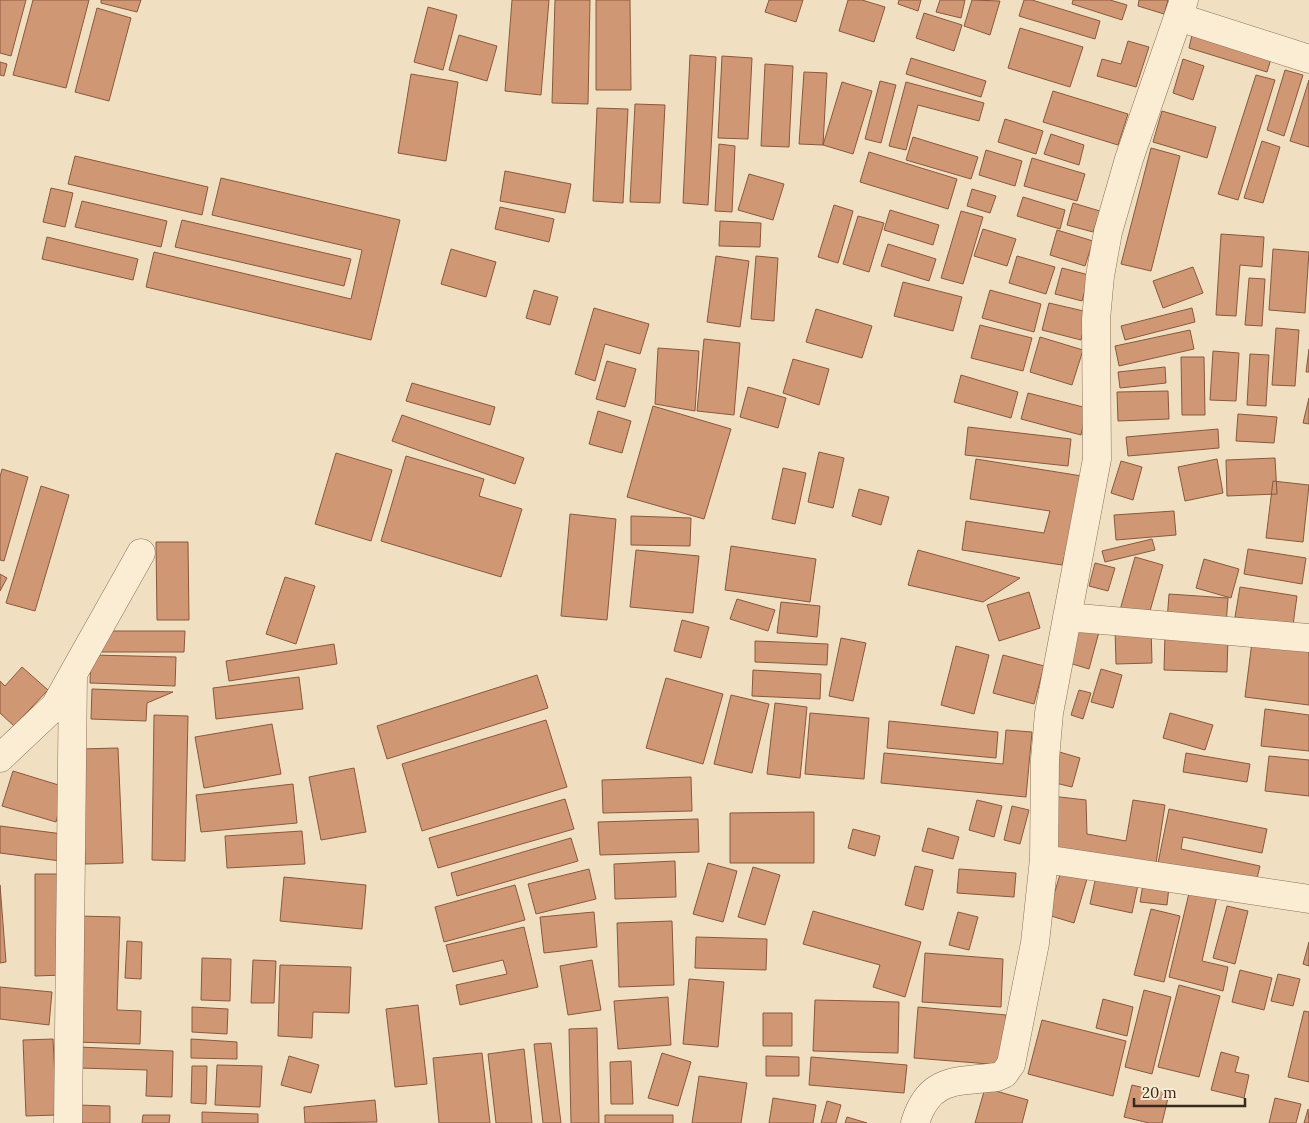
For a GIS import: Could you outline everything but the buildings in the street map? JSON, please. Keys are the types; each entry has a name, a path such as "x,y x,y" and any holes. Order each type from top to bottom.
{"street":[{"path":"914,1123 926,1099 936,1088 945,1083 996,1077 1004,1074 1011,1064 1035,942 1044,859 1046,740 1054,677 1097,459 1096,381 1100,276 1108,232 1129,159 1181,8 1309,59"},
{"path":"0,758 55,706 141,553"},
{"path":"1067,617 1309,638"},
{"path":"68,1123 73,674"},
{"path":"1044,859 1309,900"}]}
